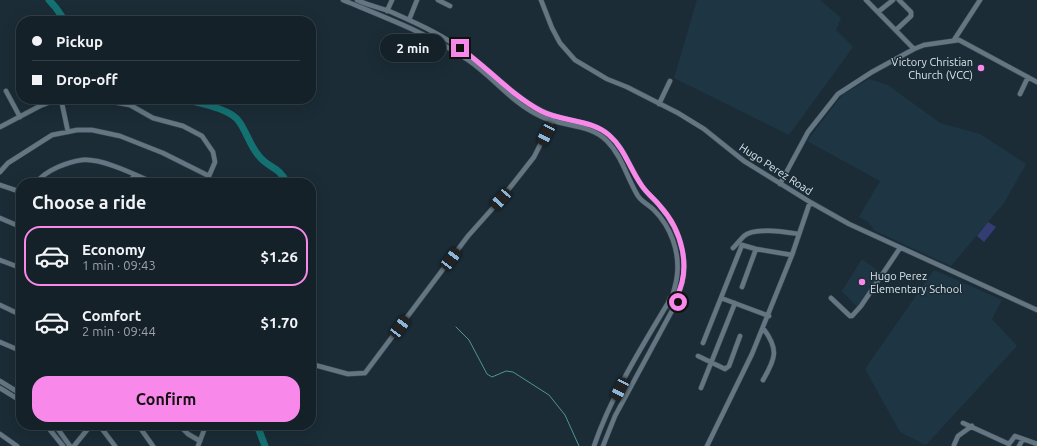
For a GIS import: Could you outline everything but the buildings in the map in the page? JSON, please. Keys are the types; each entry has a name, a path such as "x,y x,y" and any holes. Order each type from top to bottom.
{"street":[{"path":"343,0 405,25 456,52 470,61 516,102 552,122 584,129 608,138 639,197 654,210 666,224 674,243 677,262 674,298 678,303 674,307 615,416 603,446"},
{"path":"357,0 409,20 460,48 531,105 554,116 595,127 620,147 646,193 660,205 672,222 681,241 684,255 681,288 674,298 669,300 626,377 594,446"},
{"path":"387,11 392,0"},
{"path":"409,20 417,0"},
{"path":"438,0 450,6"},
{"name":"Hugo Perez Road","path":"541,0 552,28 560,43 575,60 607,79 627,87 678,113 704,130 744,161 848,224 1037,310"},
{"path":"866,0 914,49"},
{"path":"878,12 893,0"},
{"path":"896,30 911,16 911,12 899,0"},
{"path":"954,40 980,0"},
{"path":"780,184 808,132 838,94 872,72 924,45 959,40 1037,82"},
{"path":"1020,94 1028,78"},
{"path":"659,104 670,81"},
{"path":"6,91 20,117"},
{"path":"0,127 45,104"},
{"path":"62,104 68,132"},
{"path":"0,172 8,163 52,135 76,130 92,130 120,136 163,153 209,176 215,162 213,152 202,136 183,126 153,118 130,105 124,104"},
{"path":"316,365 348,374 365,373 468,236 501,199 534,157 554,116"},
{"path":"40,178 49,171 66,163 82,160 101,162 142,178"},
{"path":"0,185 16,190"},
{"path":"707,446 746,369 792,255 810,202"},
{"path":"0,218 16,225"},
{"path":"733,248 745,236 760,231 779,231 799,234"},
{"path":"703,343 742,245 792,255"},
{"path":"831,298 850,316 852,316 861,306 900,248"},
{"path":"742,287 756,249"},
{"path":"0,260 16,266"},
{"path":"721,298 768,316"},
{"path":"668,303 671,307 674,307"},
{"path":"701,388 712,364 735,303"},
{"path":"0,305 16,313"},
{"path":"763,328 769,336 774,348 774,356 763,380"},
{"path":"698,356 725,369 729,366 740,336"},
{"path":"0,342 16,349"},
{"path":"0,381 16,391"},
{"path":"0,388 16,398"},
{"path":"963,423 1009,444 1015,436 1037,444"},
{"path":"954,445 958,436 972,426"},
{"path":"50,430 63,446"},
{"path":"59,430 70,446"},
{"path":"74,446 88,430"},
{"path":"103,430 115,446"},
{"path":"142,430 153,446"},
{"path":"184,430 199,443 204,430"},
{"path":"0,434 17,446"},
{"path":"1019,446 1023,439"}],"shaded area":[{"path":"697,0 820,0 841,18 836,30 853,47 789,135 674,78"},
{"path":"869,79 888,85 940,123 980,134 1026,164 1004,203 951,266 873,230 873,227 869,224 870,223 859,217 880,181 807,141 843,94"},
{"path":"988,222 996,227 984,242 977,236"},
{"name":"Hugo Perez Elementary School","path":"862,259 882,274 858,308 842,291"},
{"path":"934,270 1002,300 992,319 1017,346 926,445 900,432 865,369"}],"waterway":[{"path":"49,0 62,16"},
{"path":"203,104 225,111 237,119 262,160 281,173 284,178"},
{"path":"456,327 469,340 487,374 492,377 506,371 513,372 549,395 565,415 579,446"},
{"path":"259,430 265,446"}],"place":[{"name":"Victory Christian Church (VCC)","path":"981,68"},
{"name":"Hugo Perez Elementary School","path":"862,282"}],"route":[{"path":"460,48 490,71 509,89 531,105 554,116 595,127 604,131 620,147 646,193 660,205 672,222 681,241 684,255 683,276 681,288 676,298 678,302"}]}
